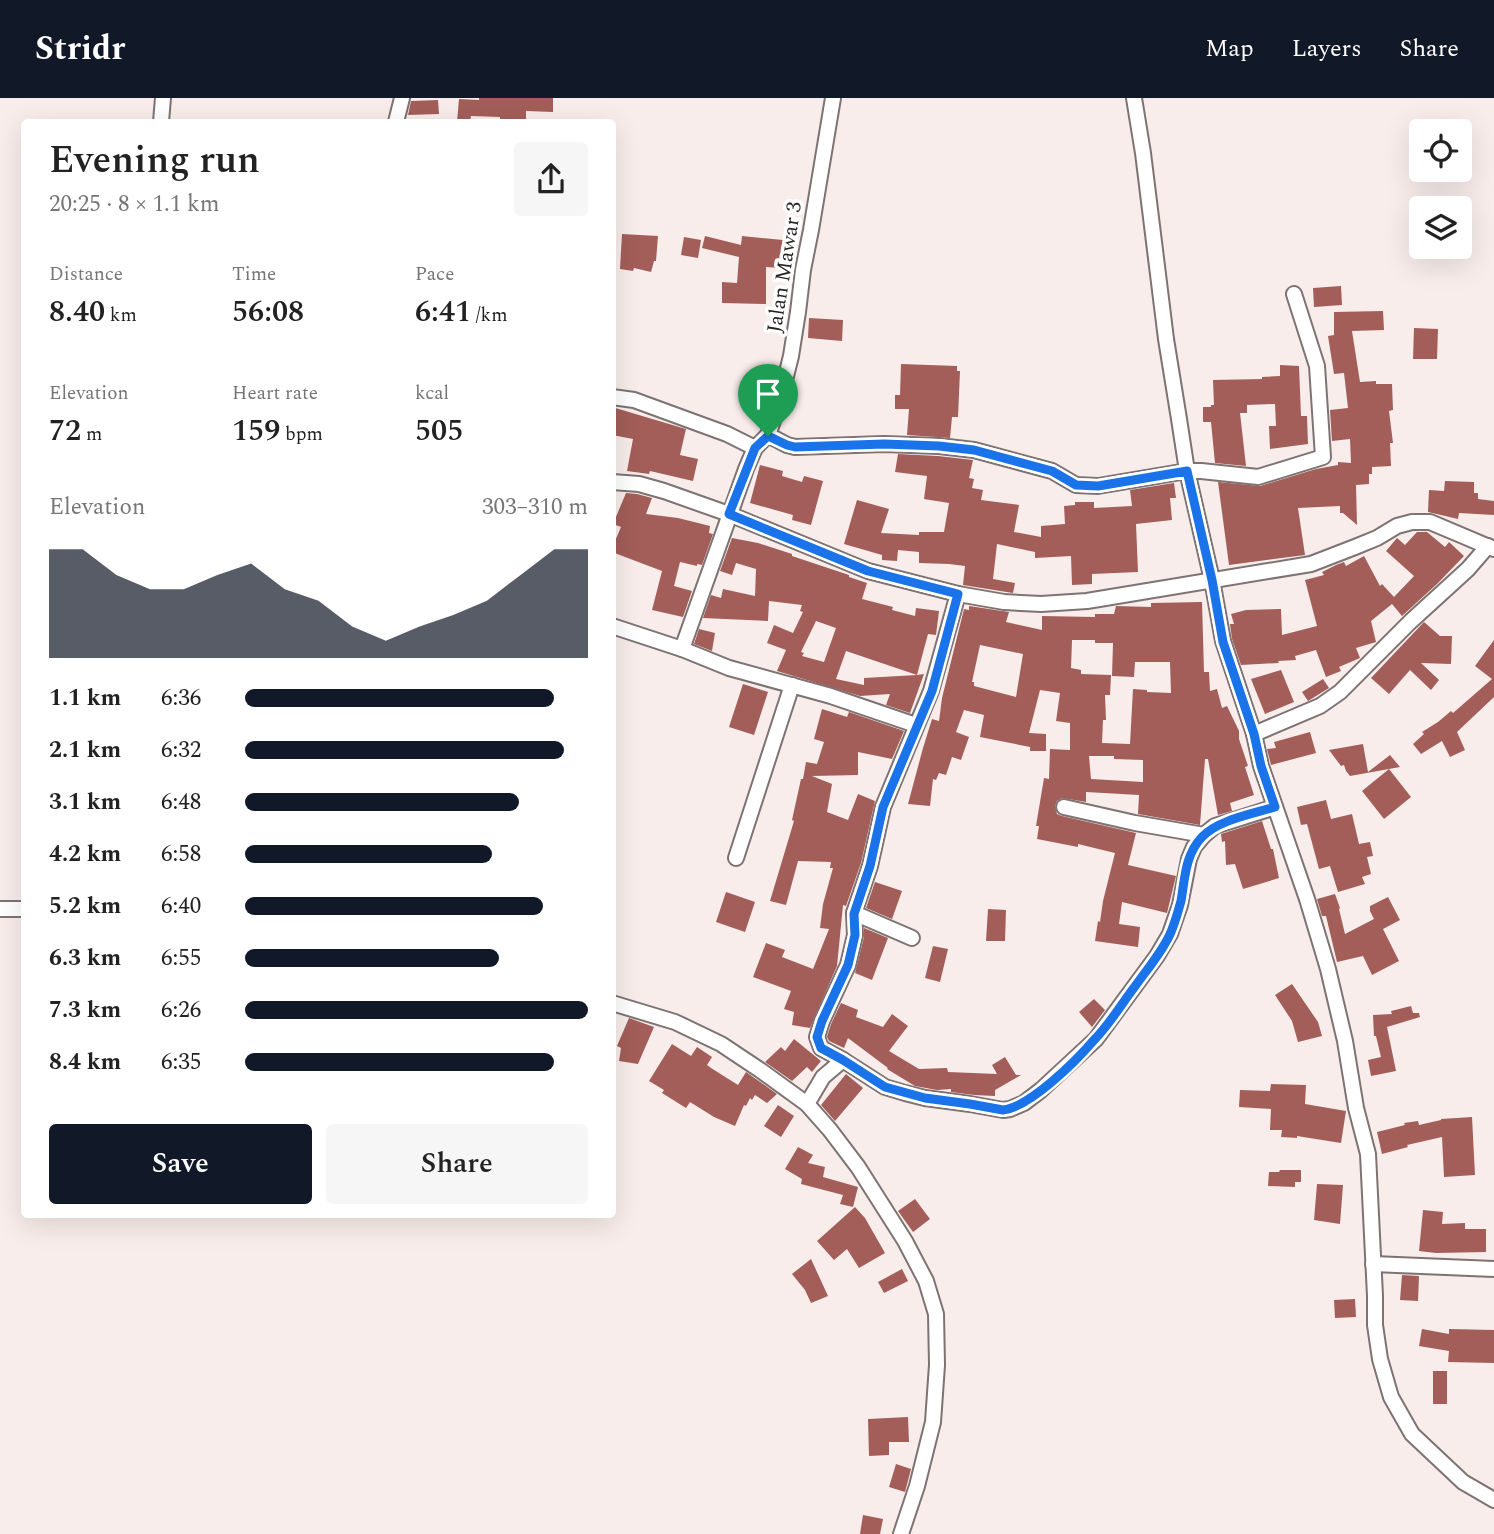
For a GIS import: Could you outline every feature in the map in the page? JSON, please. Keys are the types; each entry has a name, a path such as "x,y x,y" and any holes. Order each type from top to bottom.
{"street":[{"path":"161,119 163,98"},
{"path":"397,119 402,98"},
{"name":"Jalan Mawar 3","path":"682,649 755,448 768,436 779,404 791,356 833,98"},
{"path":"1134,98 1166,339 1187,471 1223,642 1328,969 1368,1154 1375,1325 1380,1359 1391,1397 1412,1434 1463,1482 1494,1500"},
{"path":"768,436 795,447 884,444 974,450 1052,471 1076,485 1098,486 1187,471 1258,477 1323,457 1317,366 1294,293"},
{"path":"616,398 634,400 727,434 755,448"},
{"path":"616,482 652,487 729,514 868,571 958,594 1004,602 1041,604 1087,601 1311,564 1355,548 1397,526 1412,522 1430,522 1491,547 1340,692 1320,706 1254,734"},
{"path":"958,594 932,691 883,807 870,866 854,914 855,935 848,965 817,1037 821,1048 885,1087 905,1094 1003,1110 1024,1103 1096,1039 1157,956 1177,915 1189,859 1194,847 1204,835 1215,826 1275,807"},
{"path":"616,627 729,668 831,696 916,725"},
{"path":"736,858 792,685"},
{"path":"1064,807 1204,835"},
{"path":"0,909 21,909"},
{"path":"854,914 912,937"},
{"path":"616,1004 675,1022 720,1044 807,1104 858,1167 905,1241 926,1282 936,1314 937,1365 933,1423 901,1534"},
{"path":"807,1104 823,1077 843,1060"},
{"path":"1373,1264 1494,1269"}],"building":[{"path":"553,98 553,112 526,111 526,119 471,116 470,119 457,119 459,99"},
{"path":"438,100 439,114 408,115 411,101"},
{"path":"622,234 658,236 656,261 651,272 634,268 633,271 620,269"},
{"path":"705,236 741,245 742,236 783,240 780,268 766,267 766,304 722,303 722,282 737,283 739,257 702,248"},
{"path":"684,237 701,240 698,258 681,255"},
{"path":"1341,286 1342,305 1314,307 1313,288"},
{"path":"1383,311 1384,330 1352,331 1360,382 1392,384 1393,410 1389,411 1393,443 1390,443 1391,466 1372,467 1369,484 1356,485 1357,525 1340,513 1340,506 1298,508 1305,555 1229,565 1218,482 1260,486 1338,465 1338,462 1351,463 1350,439 1332,441 1330,410 1348,408 1344,373 1334,374 1328,336 1334,335 1334,312"},
{"path":"809,318 843,320 842,341 808,338"},
{"path":"1414,328 1438,329 1437,359 1413,359"},
{"path":"901,364 957,366 957,371 960,371 958,417 952,417 950,438 907,435 909,409 895,409 895,395 900,395"},
{"path":"1280,365 1299,366 1301,416 1307,416 1308,444 1270,449 1269,426 1276,426 1275,404 1247,405 1247,413 1240,413 1246,466 1215,463 1211,422 1203,422 1203,407 1214,405 1213,380 1280,376"},
{"path":"616,408 686,429 680,455 698,459 693,481 650,471 649,474 627,471 633,439 616,436"},
{"path":"898,454 973,460 969,478 974,479 972,488 983,490 981,500 1019,505 1014,532 1041,537 1041,526 1065,524 1064,506 1075,505 1075,502 1094,502 1094,508 1132,506 1130,490 1174,483 1176,498 1170,498 1172,520 1136,524 1138,572 1092,574 1092,584 1072,585 1071,556 1035,558 1035,552 997,544 993,579 1015,583 1013,593 963,585 965,566 919,563 919,552 898,550 897,561 882,560 882,555 844,544 857,500 889,509 881,533 919,535 919,532 944,532 949,503 924,499 927,476 895,472"},
{"path":"760,465 783,471 782,476 802,482 804,476 823,481 811,525 792,520 793,515 750,503"},
{"path":"1445,481 1474,482 1474,493 1478,493 1478,499 1494,501 1494,515 1459,513 1458,519 1428,512 1429,490 1444,491"},
{"path":"626,493 637,494 652,498 646,514 710,526 709,533 713,534 702,565 680,562 674,586 692,591 683,617 652,610 662,571 616,554 616,539 621,527 616,525 616,517"},
{"path":"1417,532 1427,532 1445,547 1449,542 1464,556 1402,616 1392,604 1371,621 1376,642 1356,648 1360,658 1339,667 1341,671 1326,677 1316,650 1295,656 1296,660 1241,665 1232,639 1230,624 1234,624 1231,614 1246,610 1281,609 1282,635 1317,626 1305,580 1324,575 1322,572 1336,565 1344,562 1346,566 1364,556 1380,586 1382,584 1394,597 1414,576 1386,551 1397,538 1405,545"},
{"path":"732,538 792,554 867,583 862,599 893,607 892,610 915,616 916,608 939,611 936,635 928,634 917,675 924,674 910,713 886,705 890,694 860,696 777,671 786,650 767,643 774,625 793,633 803,612 800,611 802,605 769,601 768,621 703,618 711,595 721,598 723,589 755,596 756,569 736,563 732,575 720,571","holes":["816,621 836,628 824,662 802,656 804,653 801,652","846,651 917,675 864,678 864,685 836,679"]},
{"path":"1202,602 1204,672 1209,672 1210,691 1217,689 1222,708 1227,706 1239,731 1248,766 1245,767 1254,795 1230,803 1232,811 1218,815 1208,759 1205,759 1200,825 1138,814 1139,795 1086,792 1086,802 1062,798 1057,801 1057,814 1136,833 1128,865 1176,876 1167,913 1122,902 1119,924 1140,927 1138,947 1095,941 1115,853 1078,844 1078,847 1037,839 1039,826 1036,826 1044,778 1049,779 1050,749 1070,750 1070,723 1056,721 1060,693 1040,690 1029,733 1046,734 1046,751 1030,751 1030,747 980,737 984,715 964,710 956,732 969,737 961,760 952,757 946,775 939,773 936,780 933,779 930,806 908,804 932,719 939,721 964,609 969,610 969,606 1009,612 1006,622 1042,630 1042,616 1095,617 1095,614 1114,614 1116,606 1151,607 1151,603","holes":["1072,640 1113,643 1112,676 1134,677 1135,662 1170,662 1171,693 1133,689 1130,744 1102,743 1103,720 1106,720 1105,695 1110,695 1111,675 1081,674 1081,670 1071,668","980,645 1023,654 1016,697 974,686 972,682","1089,756 1143,760 1143,782 1091,779"]},
{"path":"1424,622 1440,636 1452,636 1451,664 1421,663 1439,680 1431,690 1410,670 1389,694 1371,678"},
{"path":"699,629 715,633 712,651 694,644"},
{"path":"1494,640 1494,697 1457,732 1465,750 1450,757 1442,741 1421,754 1413,744 1424,734 1422,732 1451,711 1453,713 1492,679 1475,666"},
{"path":"1281,670 1294,702 1265,714 1251,679"},
{"path":"1323,679 1329,688 1308,701 1302,692"},
{"path":"743,684 768,692 754,735 729,727"},
{"path":"822,709 847,717 849,712 904,731 892,759 858,752 858,775 812,776 832,784 827,812 848,820 858,794 875,801 861,863 846,906 843,905 837,966 810,1028 792,1025 794,1012 784,1009 791,991 753,977 766,943 785,950 782,957 813,969 829,929 820,928 823,904 833,868 830,868 831,862 798,861 786,905 770,901 794,821 792,820 806,762 817,764 824,742 814,739"},
{"path":"1310,732 1316,753 1271,765 1267,749 1276,748 1274,742"},
{"path":"1363,744 1368,772 1390,755 1400,767 1350,776 1344,765 1341,766 1329,750"},
{"path":"1389,769 1411,797 1384,819 1362,791"},
{"path":"1326,800 1331,819 1352,814 1359,844 1370,842 1373,856 1367,857 1371,874 1362,877 1365,884 1338,892 1330,866 1319,869 1307,824 1301,825 1297,807"},
{"path":"1262,821 1273,849 1279,878 1243,889 1235,864 1226,865 1225,841 1222,842 1221,834"},
{"path":"875,882 902,891 892,919 866,908"},
{"path":"726,892 755,902 745,932 716,922"},
{"path":"1335,894 1345,934 1374,919 1370,906 1388,897 1400,920 1383,929 1399,961 1372,975 1363,956 1337,962 1326,916 1322,916 1317,899"},
{"path":"988,909 1006,910 1005,941 986,941"},
{"path":"864,928 888,938 872,980 855,973"},
{"path":"933,946 948,949 940,982 925,978"},
{"path":"1292,984 1318,1022 1322,1036 1298,1042 1292,1021 1275,995"},
{"path":"1094,999 1105,1010 1092,1027 1079,1012"},
{"path":"841,1003 858,1010 856,1017 883,1027 892,1014 908,1026 889,1051 919,1069 947,1068 948,1072 997,1074 992,1065 1005,1057 1016,1075 1021,1075 995,1090 995,1096 915,1086 887,1069 848,1038 844,1048 829,1041 827,1037 831,1024"},
{"path":"1411,1006 1413,1013 1419,1013 1420,1017 1387,1027 1396,1071 1371,1076 1368,1060 1381,1057 1374,1036 1373,1015 1392,1014 1391,1011"},
{"path":"629,1018 654,1027 638,1064 619,1061 621,1048 617,1046"},
{"path":"794,1039 821,1061 812,1072 807,1067 792,1081 765,1062 781,1047 785,1051"},
{"path":"672,1044 691,1056 697,1047 712,1057 707,1065 738,1085 746,1072 777,1094 767,1103 755,1095 752,1100 750,1098 735,1126 690,1102 686,1108 649,1081"},
{"path":"846,1074 863,1088 835,1121 821,1105"},
{"path":"1271,1084 1306,1085 1305,1104 1346,1111 1341,1143 1297,1136 1281,1137 1282,1130 1270,1130 1271,1109 1239,1107 1240,1090 1270,1091"},
{"path":"778,1105 794,1116 781,1137 764,1126"},
{"path":"1472,1117 1475,1175 1444,1177 1442,1137 1382,1154 1377,1132 1405,1125 1404,1123 1418,1121 1419,1125 1441,1119"},
{"path":"798,1147 813,1155 808,1163 825,1167 823,1177 858,1187 853,1207 840,1204 843,1195 801,1184 802,1179 785,1169"},
{"path":"1301,1170 1301,1182 1295,1182 1295,1187 1268,1186 1269,1172"},
{"path":"1317,1184 1343,1185 1340,1224 1314,1220"},
{"path":"915,1199 930,1219 913,1232 898,1211"},
{"path":"855,1207 865,1218 885,1253 859,1268 847,1249 834,1260 817,1241"},
{"path":"1423,1210 1443,1212 1442,1224 1465,1223 1465,1229 1486,1229 1486,1252 1419,1251"},
{"path":"811,1259 828,1296 811,1303 805,1290 792,1274"},
{"path":"902,1269 908,1281 884,1293 878,1282"},
{"path":"1402,1275 1419,1276 1418,1301 1400,1300"},
{"path":"1355,1299 1356,1317 1335,1318 1334,1300"},
{"path":"1422,1329 1449,1334 1449,1329 1494,1330 1494,1363 1448,1362 1449,1351 1419,1346"},
{"path":"1433,1371 1447,1371 1447,1404 1433,1404"},
{"path":"908,1417 909,1442 889,1442 889,1455 869,1456 868,1419"},
{"path":"896,1464 911,1469 905,1492 889,1487"},
{"path":"863,1515 883,1519 880,1534 860,1534"}],"route":[{"path":"768,436 795,447 884,444 974,450 1052,471 1076,485 1098,486 1187,471 1223,642 1275,807 1215,826 1204,835 1194,847 1189,859 1180,905 1170,934 1157,956 1096,1039 1041,1090 1024,1103 1010,1109 925,1098 885,1087 821,1048 817,1037 848,965 855,935 854,914 870,866 883,807 932,691 958,594 868,571 729,514 755,448 768,436"}]}
